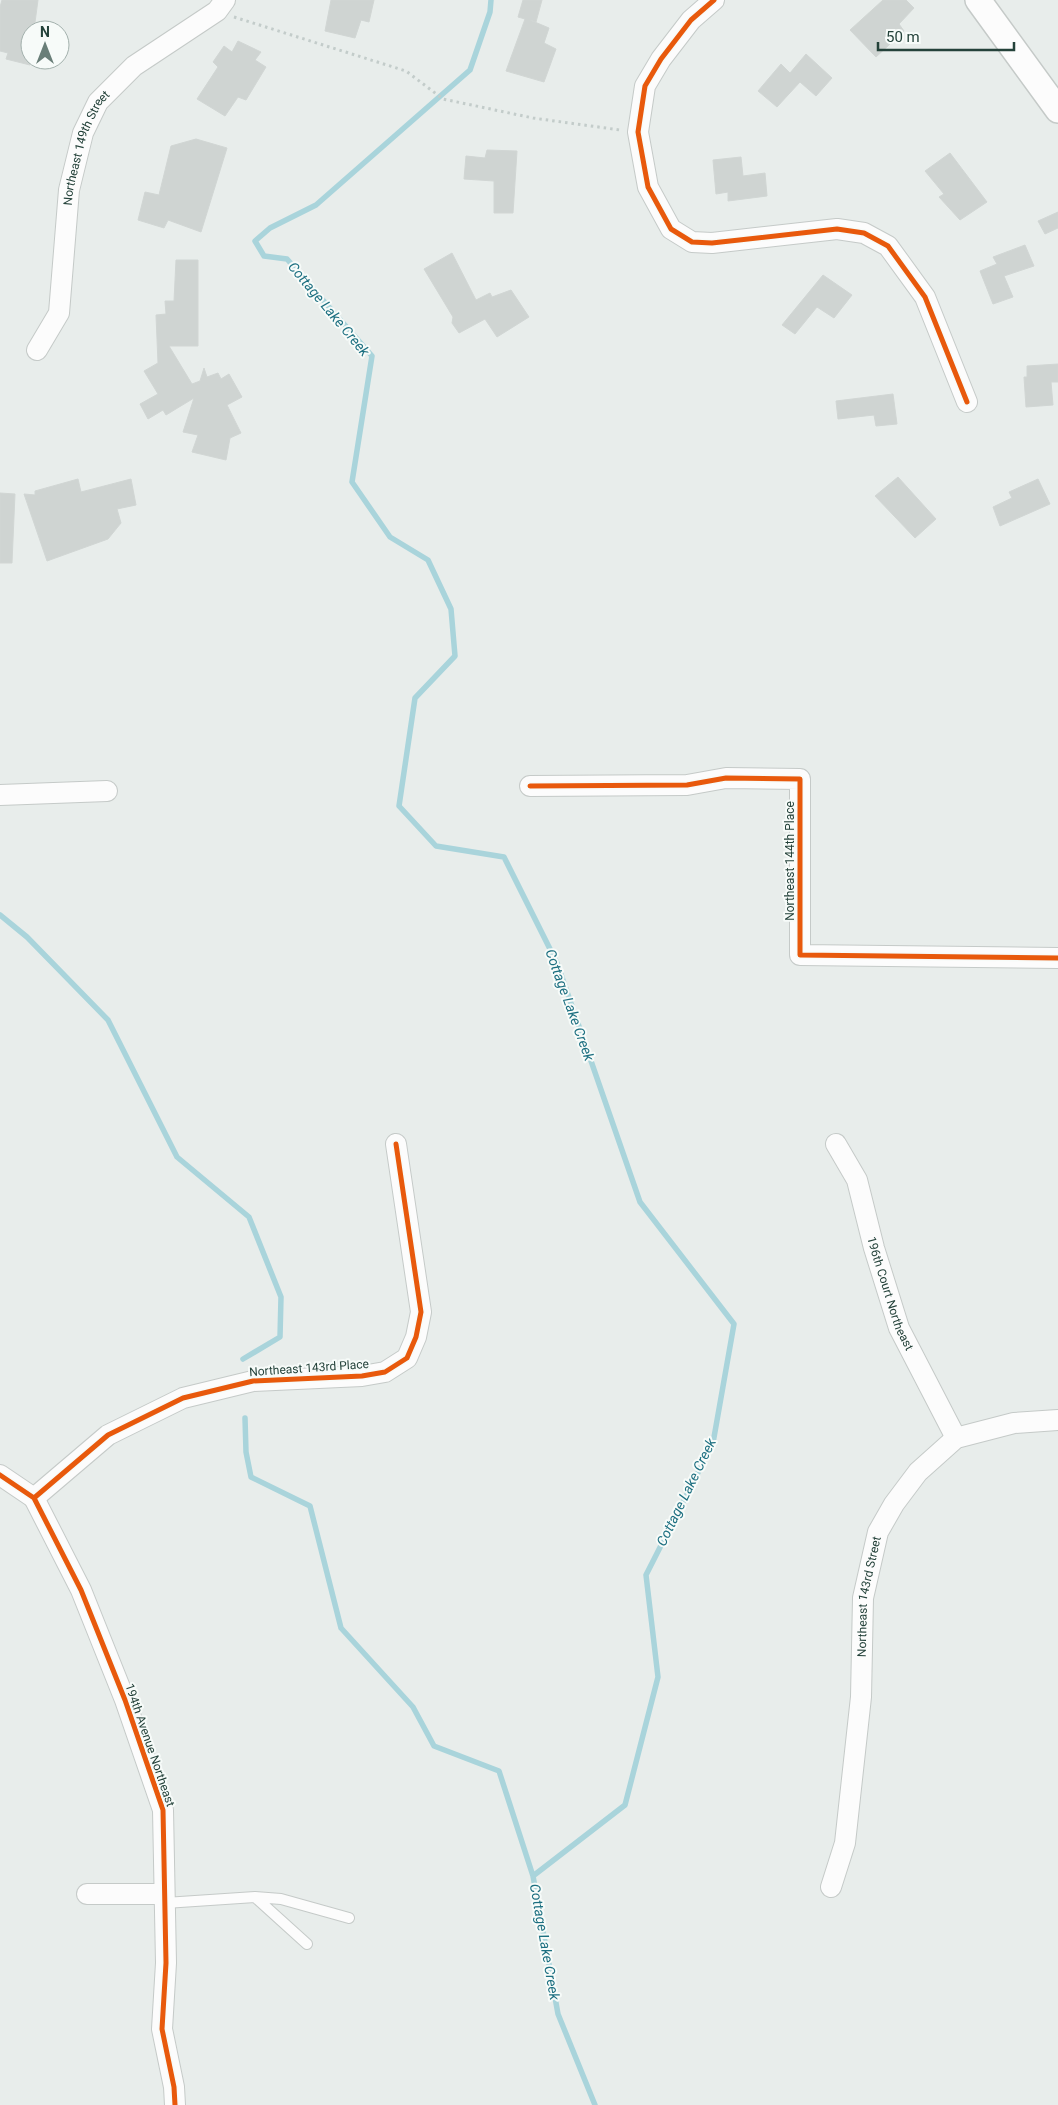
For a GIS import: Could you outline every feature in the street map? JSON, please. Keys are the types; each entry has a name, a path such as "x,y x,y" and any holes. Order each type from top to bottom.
{"street":[{"path":"714,0 691,20 661,59 645,86 638,132 648,187 670,229 692,242 712,243 837,229 864,234 888,246 925,298 968,402"},
{"path":"978,0 1058,110"},
{"name":"Northeast 149th Street","path":"37,350 59,313 68,190 83,132 98,102 134,66 221,6"},
{"name":"Northeast 144th Place","path":"530,786 687,785 726,778 800,779 800,955 1058,958"},
{"path":"0,795 107,792"},
{"name":"Northeast 143rd Place","path":"34,1498 108,1435 184,1398 253,1381 362,1376 386,1372 407,1358 416,1337 421,1312 396,1144"},
{"name":"196th Court Northeast","path":"836,1144 857,1180 874,1248 899,1328 956,1438"},
{"name":"Northeast 143rd Street","path":"831,1888 845,1843 861,1697 862,1598 878,1532 894,1504 918,1472 956,1438 1014,1423 1058,1420"},
{"path":"0,1475 34,1498"},
{"name":"194th Avenue Northeast","path":"34,1498 81,1590 125,1700 163,1810 166,1963 162,2029 174,2087 175,2105"},
{"path":"87,1894 165,1898"}],"lane":[{"path":"165,1898 281,1899 349,1918"},
{"path":"256,1898 307,1944"}],"path":[{"path":"221,6 406,71 443,99 532,118 638,132"}],"building":[{"path":"2,0 38,0 35,20 20,20 20,62 6,59 8,53 0,51 0,7"},
{"path":"331,0 374,0 369,22 361,20 355,38 325,31"},
{"path":"523,0 542,0 536,22 530,20 549,28 544,43 556,49 544,82 506,71 525,19 518,17"},
{"path":"883,0 906,0 914,8 899,24 904,31 876,57 850,30"},
{"path":"238,41 261,52 255,60 266,67 246,100 238,97 225,116 197,99 218,67 213,62 224,46 232,52"},
{"path":"806,54 832,78 816,96 800,82 777,107 758,91 781,64 790,73"},
{"path":"196,139 227,148 201,232 168,220 164,228 138,220 145,192 159,195 171,146"},
{"path":"487,150 517,151 513,213 494,213 494,181 464,179 466,156 485,158"},
{"path":"950,153 987,202 960,220 939,197 944,194 925,171"},
{"path":"741,157 743,176 765,173 767,196 728,201 728,192 716,194 713,160"},
{"path":"1058,212 1058,228 1045,234 1038,221"},
{"path":"1025,245 1034,266 1004,276 1013,297 993,304 980,271 997,264 993,257"},
{"path":"452,253 476,300 490,293 492,297 511,290 529,317 497,337 485,319 459,333 452,323 453,317 424,269"},
{"path":"176,260 198,260 198,346 169,346 192,384 200,381 204,368 207,377 218,373 221,379 229,374 242,397 227,405 241,433 230,438 226,460 192,452 198,435 183,432 194,398 166,415 163,410 148,419 140,404 158,394 144,371 158,363 156,315 166,314 165,301 174,301"},
{"path":"823,275 852,295 834,318 817,307 795,334 782,325"},
{"path":"1058,364 1058,382 1051,382 1053,405 1026,407 1024,377 1027,377 1027,366"},
{"path":"893,394 897,424 876,426 874,415 838,419 836,401"},
{"path":"898,477 936,519 915,538 875,496"},
{"path":"78,479 81,492 131,479 136,505 117,509 121,523 108,539 47,561 24,494 35,495 35,491"},
{"path":"1038,479 1050,504 1000,526 993,507 1012,498 1009,492"},
{"path":"0,493 15,494 12,563 0,563"}],"waterway":[{"name":"Cottage Lake Creek","path":"491,0 490,12 470,70 316,205 270,228 255,241 264,256 287,259 372,356 352,482 390,537 428,560 451,609 455,656 415,698 399,806 436,846 504,857 557,963 640,1202 734,1324 713,1443 646,1575 658,1677 625,1805 533,1876 558,2014 595,2105"},
{"path":"0,915 27,937 108,1020 177,1157 249,1217 281,1297 280,1337 243,1359"},
{"path":"245,1418 246,1452 251,1477 310,1506 341,1628 413,1707 434,1746 499,1771 533,1876"}],"cycle path":[{"path":"714,0 691,20 661,59 645,86 638,132 648,187 671,229 692,242 712,243 837,229 864,233 888,246 925,297 967,402"},
{"path":"530,786 687,785 726,778 800,779 800,955 1058,958"},
{"path":"0,1475 34,1498 108,1435 183,1398 253,1381 362,1376 385,1372 407,1358 416,1337 421,1312 396,1144"},
{"path":"34,1498 81,1590 125,1700 163,1810 166,1963 162,2029 174,2087 175,2105"}]}
